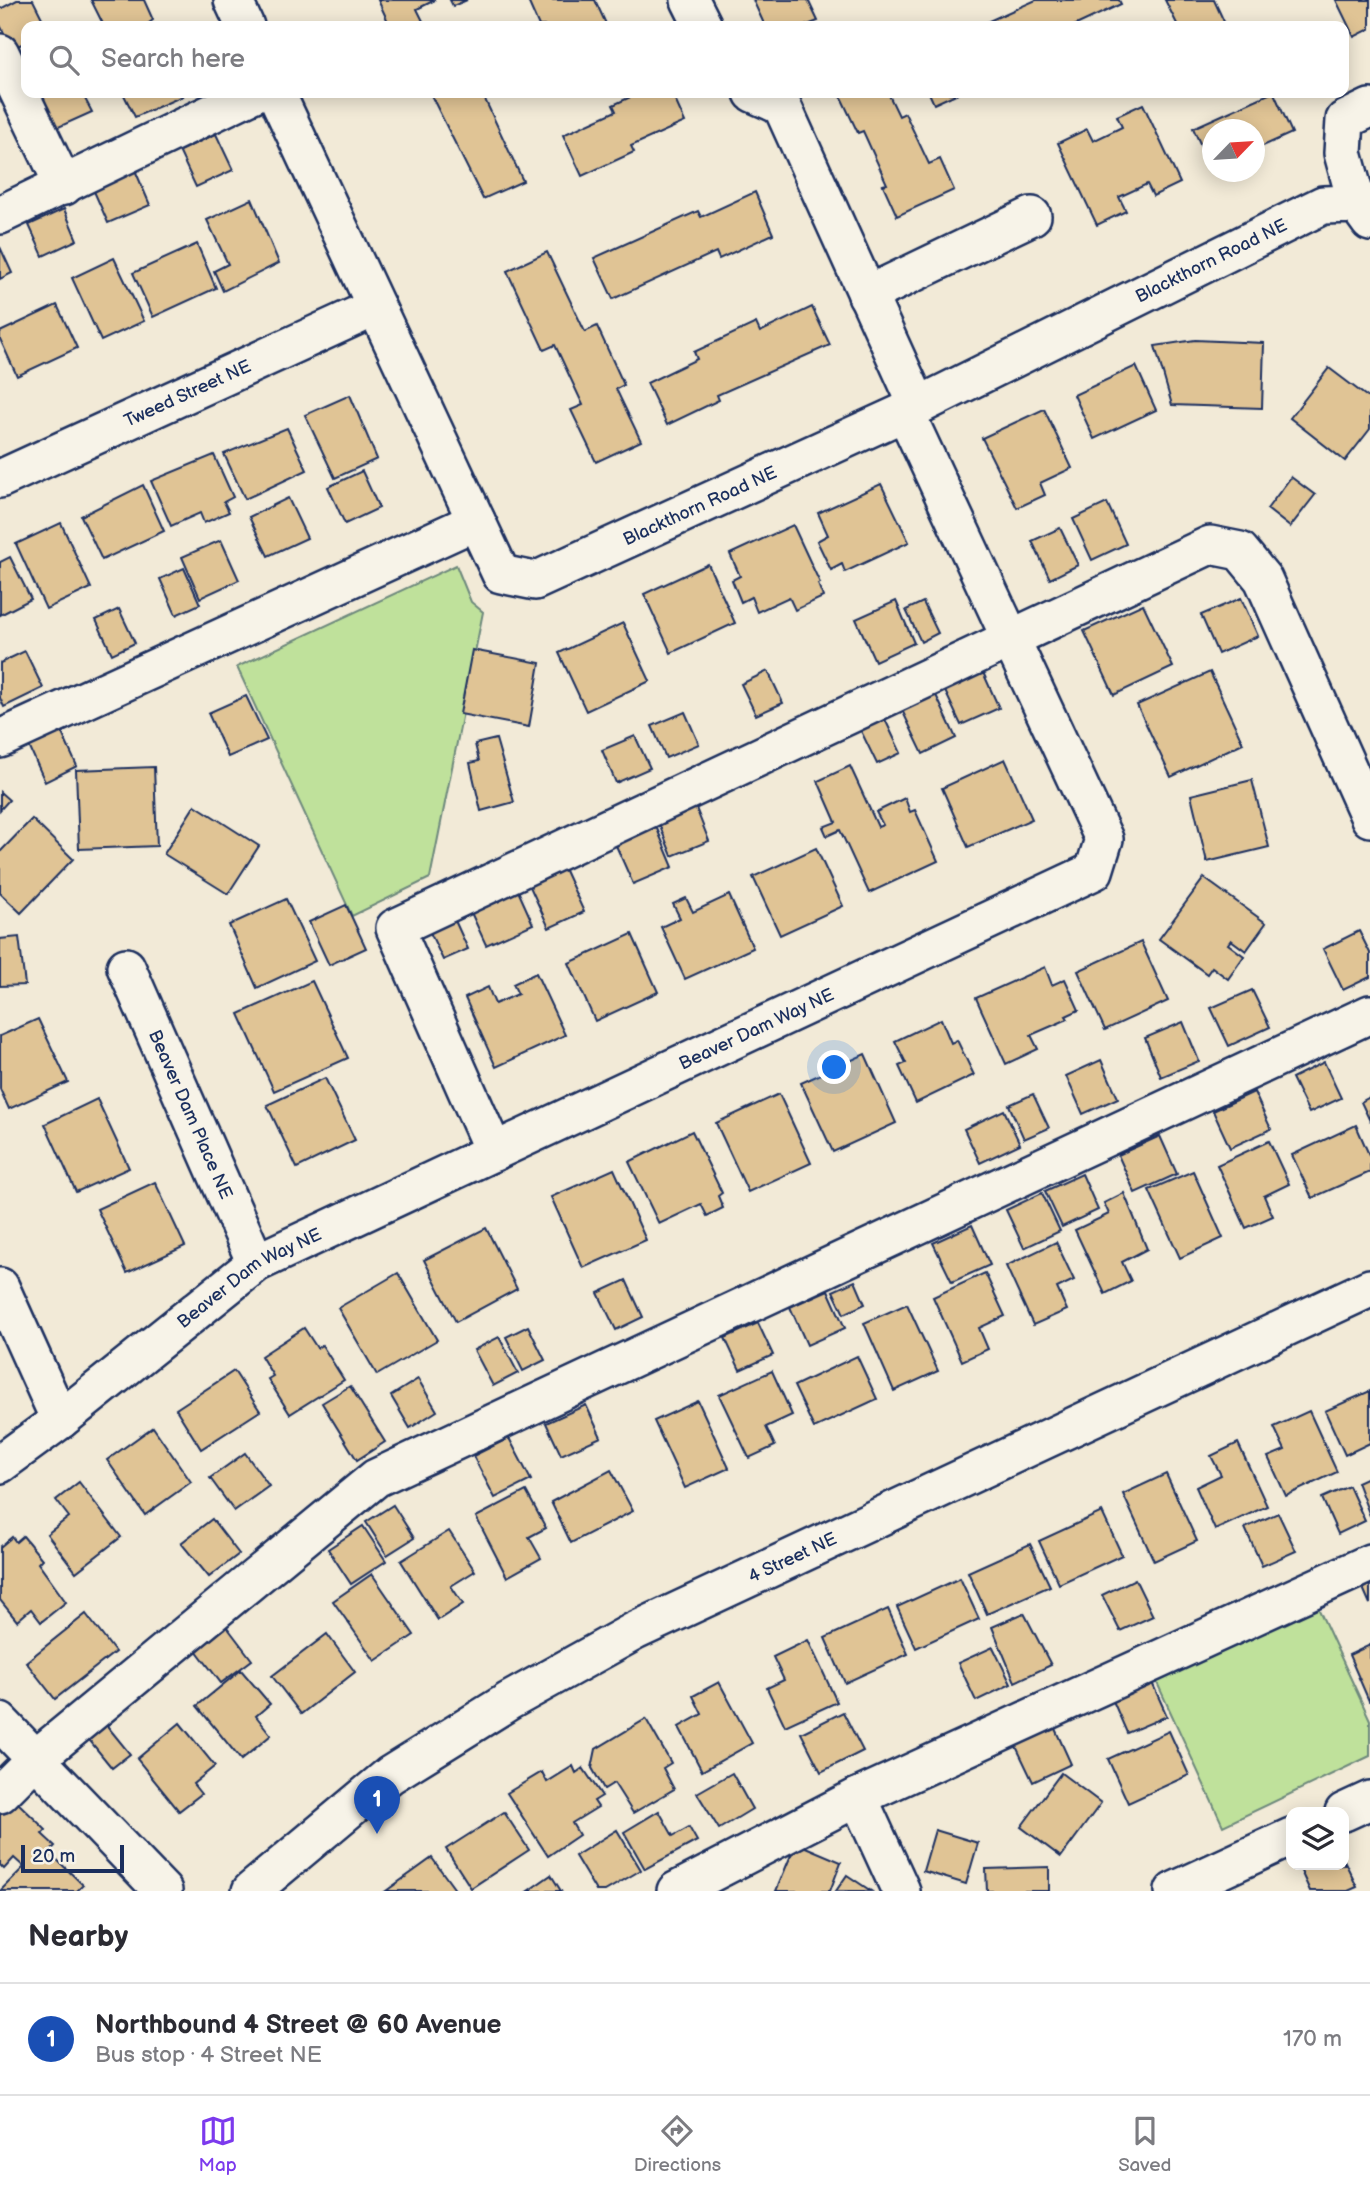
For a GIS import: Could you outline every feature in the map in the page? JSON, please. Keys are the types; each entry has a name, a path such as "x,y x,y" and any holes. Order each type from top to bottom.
{"street":[{"path":"233,0 243,21"},
{"path":"690,0 700,21"},
{"path":"0,53 21,97"},
{"path":"22,98 64,186"},
{"path":"0,215 244,98"},
{"name":"Blackthorn Road NE","path":"278,98 501,574 535,582 911,409 1323,205 1363,213"},
{"name":"Beaver Dam Way NE","path":"0,1464 60,1420 256,1263 1094,871 1104,839 1009,639 911,409 867,295 782,106 764,98"},
{"path":"1363,213 1343,153 1345,120 1370,108"},
{"path":"867,295 1032,216"},
{"name":"Tweed Street NE","path":"0,479 376,307"},
{"path":"0,739 476,521"},
{"path":"494,1152 395,928 1210,545 1240,551 1263,579 1370,818"},
{"name":"Beaver Dam Place NE","path":"126,967 256,1263"},
{"path":"0,1794 34,1760 376,1478 1370,1014"},
{"path":"0,1287 60,1420"},
{"name":"4 Street NE","path":"251,1891 390,1775 509,1701 635,1631 1370,1288"},
{"path":"676,1891 858,1797 1370,1563"},
{"path":"0,1722 163,1891"},
{"path":"858,1797 901,1891"},
{"path":"1174,1891 1286,1839"}],"green space":[{"path":"456,565 471,602 483,612 430,878 352,916 237,667"},
{"path":"1314,1599 1370,1720 1370,1756 1223,1826 1153,1674"}],"building":[{"path":"17,0 33,0 44,21 21,21 21,44 12,49 0,25 0,9"},
{"path":"91,0 144,0 153,20 152,21 102,21"},
{"path":"378,0 435,0 417,9 423,21 388,21"},
{"path":"450,0 467,0 453,6"},
{"path":"595,0 605,21 537,21 528,1"},
{"path":"753,0 808,0 818,21 763,21"},
{"path":"1036,0 1119,0 1121,4 1085,21 989,21"},
{"path":"1165,0 1214,0 1224,21 1176,21"},
{"path":"1336,0 1370,0 1370,29 1354,37 1349,21 1346,21"},
{"path":"36,98 85,98 92,112 52,130"},
{"path":"126,98 178,98 135,117"},
{"path":"432,98 484,98 523,181 483,199"},
{"path":"628,98 674,98 685,122 631,146 634,152 582,176 563,135 616,111 613,105"},
{"path":"841,98 890,98 899,116 905,113 929,164 940,159 954,190 897,216 883,185 887,184 863,131 858,133"},
{"path":"931,98 947,98 934,104"},
{"path":"1260,98 1276,98 1292,133 1265,145 1265,119 1213,119"},
{"path":"1143,104 1180,183 1153,196 1147,184 1119,197 1126,211 1097,225 1058,143 1087,129 1093,141 1122,127 1117,116"},
{"path":"1202,124 1202,148 1193,128"},
{"path":"216,134 233,170 196,187 179,151"},
{"path":"135,170 150,205 108,223 93,189"},
{"path":"755,192 773,234 719,259 716,252 613,299 594,258 698,211 701,217"},
{"path":"252,199 279,263 223,291 214,271 228,264 207,220"},
{"path":"64,209 77,240 43,256 29,225"},
{"path":"197,244 216,288 153,317 133,273"},
{"path":"0,247 12,273 0,279"},
{"path":"547,252 585,332 597,326 624,385 616,389 641,441 596,462 571,410 583,405 555,345 544,350 507,271"},
{"path":"114,258 144,321 101,341 72,278"},
{"path":"57,305 77,348 17,376 0,339 0,332"},
{"path":"812,307 830,345 717,395 719,400 667,425 647,383 697,359 694,352 756,323 760,332"},
{"path":"1195,340 1264,343 1262,408 1172,405 1155,346"},
{"path":"1136,366 1156,410 1094,439 1074,395"},
{"path":"1329,368 1370,399 1370,429 1345,461 1290,418"},
{"path":"350,395 377,459 335,478 305,415"},
{"path":"1044,409 1072,468 1040,483 1045,495 1017,508 982,438"},
{"path":"287,428 307,470 245,499 224,454"},
{"path":"214,455 233,497 224,502 229,512 204,523 200,513 171,526 151,481"},
{"path":"362,471 379,508 345,524 328,487"},
{"path":"1291,477 1315,495 1290,527 1267,509"},
{"path":"881,484 909,542 845,572 842,564 831,570 817,541 828,535 818,513"},
{"path":"143,485 164,531 102,560 81,516"},
{"path":"288,498 307,538 268,556 249,517"},
{"path":"1107,503 1126,544 1092,560 1073,519"},
{"path":"61,523 91,588 46,609 16,544"},
{"path":"793,525 820,583 818,584 823,597 795,610 789,597 757,612 751,597 741,602 732,580 740,576 730,554"},
{"path":"1060,528 1078,565 1050,579 1032,541"},
{"path":"221,540 239,580 200,598 182,557"},
{"path":"10,557 31,599 0,615 0,562"},
{"path":"708,564 735,623 671,653 644,594"},
{"path":"184,568 200,604 176,615 160,579"},
{"path":"1241,598 1258,636 1218,654 1201,615"},
{"path":"896,601 914,643 875,661 856,619"},
{"path":"923,602 938,633 921,642 906,610"},
{"path":"1143,604 1173,667 1114,695 1084,631"},
{"path":"119,609 135,643 112,654 96,620"},
{"path":"623,623 650,681 586,711 559,653"},
{"path":"472,650 540,663 529,727 460,714"},
{"path":"25,651 43,688 4,707 0,698 0,663"},
{"path":"982,670 999,708 961,725 944,689"},
{"path":"768,671 783,703 756,715 741,684"},
{"path":"1210,672 1243,743 1171,777 1137,705"},
{"path":"935,693 956,738 923,754 901,708"},
{"path":"246,696 267,740 228,757 208,713"},
{"path":"685,712 699,744 666,758 652,726"},
{"path":"883,715 901,753 877,764 859,727"},
{"path":"61,731 77,766 45,782 29,746"},
{"path":"635,736 650,768 616,783 602,750"},
{"path":"496,739 514,802 481,811 470,763 479,761 475,744"},
{"path":"1005,759 1032,819 968,847 942,788"},
{"path":"850,766 878,827 883,825 876,812 905,798 910,812 915,810 938,861 869,893 840,830 827,836 823,827 836,822 818,781"},
{"path":"154,767 157,846 79,849 76,770"},
{"path":"1252,780 1269,847 1207,862 1191,795"},
{"path":"0,792 9,800 0,810"},
{"path":"694,803 709,841 672,856 657,819"},
{"path":"195,805 259,846 228,894 164,854"},
{"path":"32,819 73,859 21,913 0,893 0,852"},
{"path":"655,824 673,867 633,884 614,841"},
{"path":"816,848 843,906 780,935 753,877"},
{"path":"562,864 584,912 549,928 527,880"},
{"path":"1204,878 1266,923 1246,951 1231,940 1228,944 1244,956 1228,979 1212,967 1207,974 1159,939"},
{"path":"515,884 533,924 486,945 468,906"},
{"path":"729,895 753,948 685,979 661,927 680,918 673,904 686,898 693,912"},
{"path":"286,899 315,961 257,988 229,925"},
{"path":"346,905 366,948 329,965 309,922"},
{"path":"452,914 468,949 443,960 427,926"},
{"path":"1359,931 1370,953 1370,977 1343,990 1323,949"},
{"path":"632,934 658,992 595,1021 569,963"},
{"path":"19,937 25,985 0,986 0,939"},
{"path":"1141,942 1168,1001 1105,1030 1078,971"},
{"path":"1045,967 1052,985 1065,979 1079,1010 1066,1016 1068,1019 1031,1035 1038,1049 1006,1064 976,998"},
{"path":"536,973 565,1035 496,1067 465,998 488,987 495,1004 518,994 513,984"},
{"path":"312,981 348,1058 274,1091 239,1014"},
{"path":"1252,990 1270,1027 1229,1046 1211,1008"},
{"path":"38,1019 68,1082 9,1109 0,1089 0,1036"},
{"path":"941,1019 951,1043 957,1040 974,1075 916,1103 899,1066 906,1063 895,1041"},
{"path":"1183,1022 1199,1061 1161,1077 1145,1038"},
{"path":"865,1054 896,1123 833,1152 801,1083"},
{"path":"1101,1060 1118,1098 1083,1114 1066,1076"},
{"path":"1324,1062 1341,1098 1309,1113 1292,1078"},
{"path":"325,1078 355,1140 297,1168 267,1105"},
{"path":"1254,1092 1271,1129 1230,1148 1213,1111"},
{"path":"779,1094 811,1163 748,1192 716,1123"},
{"path":"1033,1094 1049,1128 1024,1139 1009,1105"},
{"path":"1370,1097 1370,1121 1361,1102"},
{"path":"97,1099 129,1168 76,1192 45,1124"},
{"path":"1004,1110 1020,1144 980,1163 964,1129"},
{"path":"1356,1125 1370,1157 1370,1172 1312,1198 1292,1155"},
{"path":"692,1131 722,1193 718,1196 723,1208 707,1216 701,1204 659,1224 629,1162"},
{"path":"1160,1136 1177,1174 1135,1193 1118,1155"},
{"path":"1269,1141 1289,1184 1264,1196 1273,1216 1246,1228 1217,1165"},
{"path":"614,1169 646,1240 583,1268 551,1197"},
{"path":"1193,1171 1223,1238 1180,1258 1149,1190"},
{"path":"1082,1174 1098,1210 1062,1227 1045,1191"},
{"path":"155,1182 185,1246 127,1273 97,1209"},
{"path":"1042,1193 1060,1231 1024,1248 1006,1210"},
{"path":"1124,1193 1147,1249 1122,1262 1131,1281 1105,1294 1075,1230 1109,1214 1104,1203"},
{"path":"972,1225 990,1265 952,1282 933,1243"},
{"path":"486,1228 517,1289 456,1322 424,1260"},
{"path":"1056,1242 1074,1280 1057,1288 1067,1310 1033,1325 1006,1266"},
{"path":"398,1273 437,1340 377,1375 338,1308"},
{"path":"985,1273 1005,1316 979,1328 988,1349 962,1361 933,1297"},
{"path":"626,1280 643,1317 616,1330 598,1293"},
{"path":"855,1281 865,1304 844,1314 833,1291"},
{"path":"828,1290 845,1328 807,1345 790,1307"},
{"path":"907,1304 938,1371 894,1391 864,1323"},
{"path":"758,1323 773,1355 740,1370 725,1338"},
{"path":"528,1326 545,1360 523,1371 506,1337"},
{"path":"304,1328 317,1348 322,1345 344,1380 290,1414 268,1379 273,1376 261,1356"},
{"path":"499,1337 518,1373 493,1386 474,1350"},
{"path":"857,1356 877,1399 814,1428 794,1386"},
{"path":"234,1371 260,1411 201,1449 176,1409"},
{"path":"772,1371 792,1415 766,1427 775,1446 749,1458 719,1395"},
{"path":"418,1379 437,1411 410,1428 391,1396"},
{"path":"350,1386 385,1442 357,1460 322,1403"},
{"path":"1370,1391 1370,1443 1345,1455 1325,1411"},
{"path":"698,1401 729,1468 685,1488 654,1421"},
{"path":"586,1405 601,1437 561,1455 546,1423"},
{"path":"1309,1411 1337,1472 1286,1496 1268,1457 1285,1450 1274,1427"},
{"path":"153,1427 191,1482 145,1515 107,1460"},
{"path":"509,1438 531,1480 495,1498 473,1456"},
{"path":"1238,1443 1267,1506 1215,1530 1196,1487 1221,1475 1211,1456"},
{"path":"245,1453 269,1486 234,1511 210,1478"},
{"path":"611,1470 633,1511 571,1543 551,1502"},
{"path":"1166,1474 1197,1541 1154,1561 1123,1494"},
{"path":"1370,1476 1370,1516 1357,1482"},
{"path":"79,1482 121,1537 76,1572 47,1534 69,1517 56,1500"},
{"path":"1349,1486 1365,1521 1338,1534 1322,1498"},
{"path":"526,1491 546,1528 529,1537 541,1558 507,1577 476,1517"},
{"path":"393,1505 414,1538 387,1555 366,1522"},
{"path":"1102,1512 1122,1555 1059,1584 1039,1541"},
{"path":"1278,1513 1296,1551 1262,1566 1245,1528"},
{"path":"212,1519 239,1554 209,1577 181,1543"},
{"path":"363,1526 386,1561 351,1584 328,1549"},
{"path":"449,1531 475,1571 451,1586 463,1604 438,1620 401,1561"},
{"path":"23,1536 42,1559 38,1563 66,1602 41,1622 31,1609 17,1621 0,1600 0,1547 12,1537 16,1542"},
{"path":"1030,1544 1050,1586 987,1614 968,1572"},
{"path":"372,1574 414,1635 375,1661 333,1601"},
{"path":"1370,1574 1370,1604 1359,1579"},
{"path":"960,1578 979,1619 916,1648 897,1607"},
{"path":"1135,1579 1153,1616 1120,1631 1102,1595"},
{"path":"888,1609 908,1654 845,1683 825,1638"},
{"path":"1024,1613 1051,1665 1015,1682 992,1627"},
{"path":"86,1614 115,1652 55,1699 26,1662"},
{"path":"227,1627 252,1660 221,1683 196,1650"},
{"path":"327,1634 355,1672 301,1714 272,1676"},
{"path":"808,1640 837,1702 785,1726 767,1688 784,1680 773,1657"},
{"path":"1370,1645 1370,1701 1369,1701 1349,1655"},
{"path":"993,1647 1011,1684 976,1701 958,1663"},
{"path":"241,1670 270,1704 256,1716 271,1735 241,1760 197,1706"},
{"path":"1149,1676 1167,1716 1127,1733 1110,1694"},
{"path":"719,1682 752,1743 702,1771 679,1727 702,1714 693,1696"},
{"path":"843,1712 863,1751 821,1772 801,1733"},
{"path":"646,1719 671,1763 663,1768 674,1789 633,1813 614,1783 604,1789 592,1768 596,1749"},
{"path":"104,1722 130,1754 112,1768 86,1736"},
{"path":"1052,1722 1071,1764 1033,1782 1013,1740"},
{"path":"180,1723 215,1766 193,1784 201,1794 179,1811 137,1759"},
{"path":"1169,1731 1189,1775 1128,1803 1108,1759"},
{"path":"573,1766 576,1773 583,1768 602,1796 594,1801 598,1807 572,1823 579,1835 548,1856 507,1793 542,1772 547,1782"},
{"path":"732,1773 752,1809 719,1829 697,1793"},
{"path":"1061,1773 1101,1803 1061,1857 1021,1827"},
{"path":"15,1800 46,1830 42,1834 55,1846 49,1852 83,1885 77,1891 0,1891 24,1867 14,1858 4,1869 0,1865 0,1815"},
{"path":"659,1811 673,1836 689,1827 697,1841 645,1869 624,1832"},
{"path":"504,1812 529,1850 471,1888 446,1849"},
{"path":"617,1830 641,1870 605,1891 596,1891 575,1856"},
{"path":"935,1830 978,1843 966,1884 923,1871"},
{"path":"796,1843 841,1862 830,1891 776,1891"},
{"path":"432,1858 456,1891 386,1891"},
{"path":"1049,1867 1049,1891 987,1891 986,1869"},
{"path":"1300,1870 1349,1870 1357,1887 1348,1891 1310,1891"},
{"path":"551,1875 561,1891 528,1891"},
{"path":"847,1875 871,1891 836,1891"}],"place":[{"name":"Northbound 4 Street @ 60 Avenue","path":"377,1834"}]}
